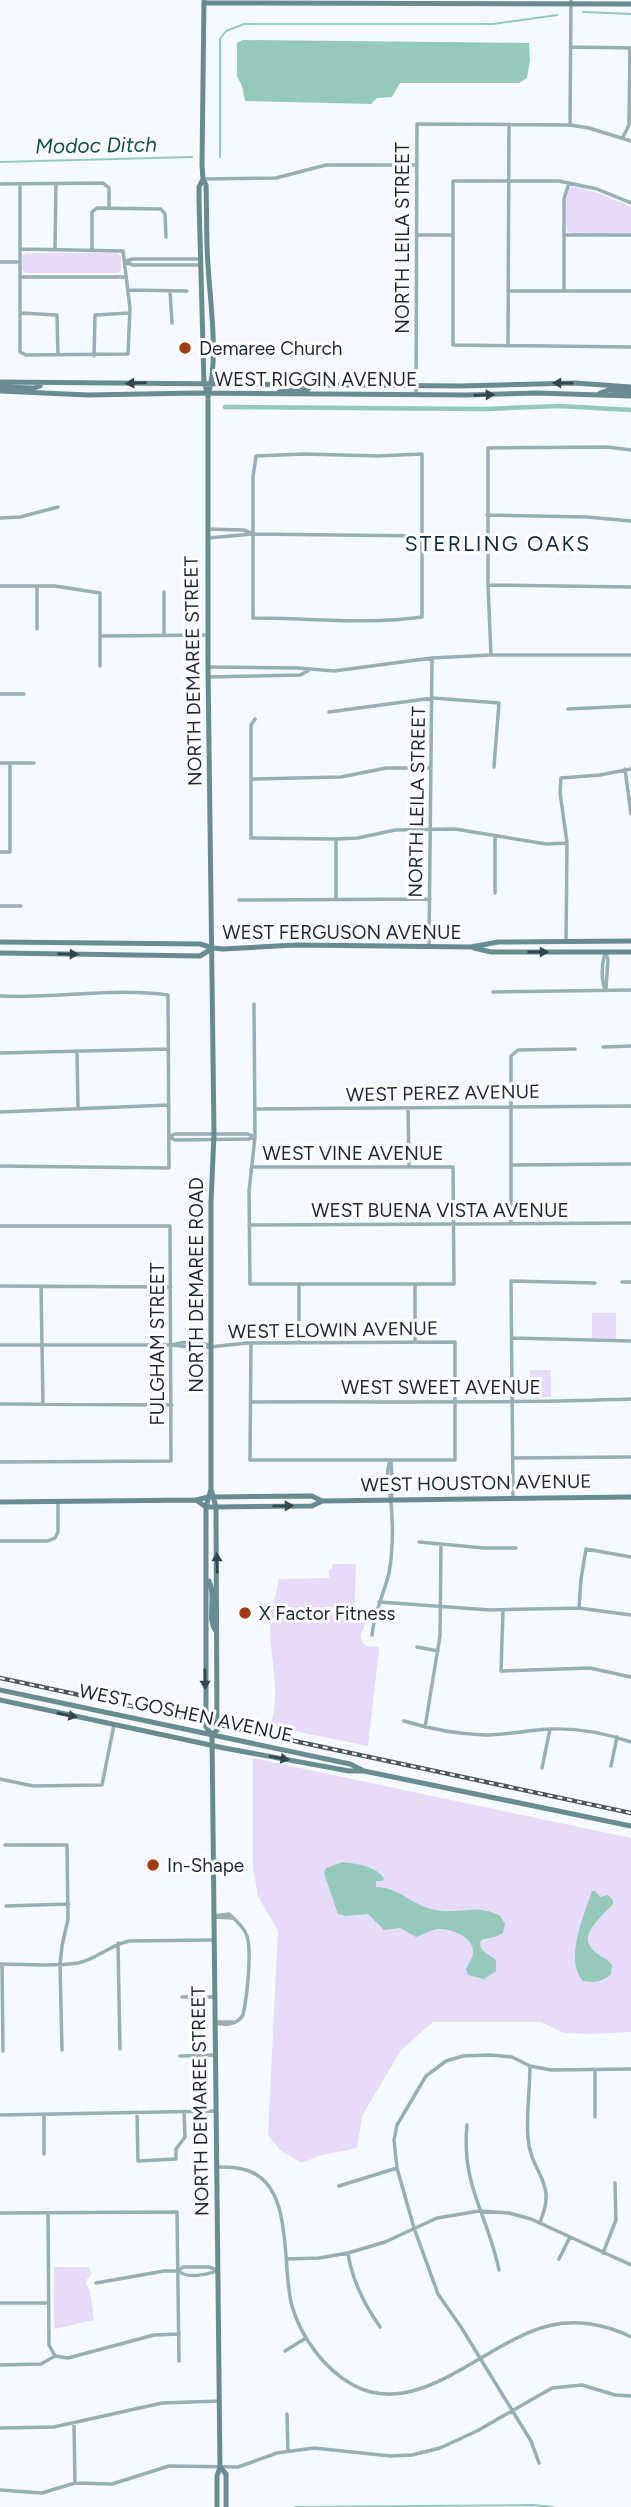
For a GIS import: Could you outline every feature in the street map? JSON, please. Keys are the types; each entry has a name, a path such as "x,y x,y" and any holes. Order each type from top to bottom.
{"main road":[{"path":"204,2 572,1 631,4"},
{"name":"NORTH DEMAREE STREET","path":"204,2 203,179 199,187 199,225 204,307 204,383 208,394 208,677 213,948"},
{"name":"NORTH DEMAREE STREET","path":"203,179 206,185 211,299 212,383 208,394"},
{"path":"199,225 202,230 203,257 208,261"},
{"path":"200,262 204,266 207,291 211,299"},
{"path":"272,394 285,390 308,389 314,383"},
{"name":"WEST RIGGIN AVENUE","path":"0,387 46,384 575,383 631,391"},
{"name":"WEST RIGGIN AVENUE","path":"0,387 88,395 597,394 631,391"},
{"name":"WEST FERGUSON AVENUE","path":"0,942 201,944 213,948 320,944 471,947 498,942 631,941"},
{"name":"WEST FERGUSON AVENUE","path":"471,947 491,952 631,952"},
{"name":"WEST FERGUSON AVENUE","path":"0,953 200,956 213,948"},
{"name":"NORTH DEMAREE ROAD","path":"206,1622 206,1507 211,1497 213,948"},
{"name":"WEST HOUSTON AVENUE","path":"0,1502 312,1496 322,1501"},
{"name":"NORTH DEMAREE STREET","path":"211,1497 216,1507 218,1730 212,1734"},
{"name":"WEST HOUSTON AVENUE","path":"206,1507 312,1506 322,1501 631,1497"},
{"path":"196,1500 206,1507"},
{"path":"207,1578 212,1588 212,1625 216,1631"},
{"name":"NORTH DEMAREE STREET","path":"206,1622 206,1727 212,1734 220,2400 218,2506"},
{"name":"WEST GOSHEN AVENUE","path":"0,1690 349,1763 364,1771"},
{"name":"WEST GOSHEN AVENUE","path":"0,1700 212,1745 349,1771 364,1771 631,1826"},
{"name":"NORTH DEMAREE STREET","path":"220,2467 226,2474 226,2506"}],"street":[{"path":"570,125 572,1"},
{"path":"572,47 631,48 629,125 623,137"},
{"name":"NORTH LEILA STREET","path":"416,395 417,124 509,124"},
{"path":"508,346 509,124 570,125 631,141"},
{"path":"203,179 276,178 326,165 417,165"},
{"path":"631,203 597,189 569,183 453,181 453,345 631,347"},
{"path":"0,184 103,183 108,185 109,208"},
{"path":"564,290 564,199 569,183"},
{"path":"20,184 19,313 21,354 128,354 130,313 123,251 20,249"},
{"path":"55,249 56,184"},
{"path":"92,249 93,210 163,210 166,237"},
{"path":"416,235 453,235"},
{"path":"564,235 631,235"},
{"path":"125,261 154,259 200,262"},
{"path":"154,259 154,265"},
{"path":"125,261 133,265 200,262"},
{"path":"0,262 19,262"},
{"path":"20,277 125,277"},
{"path":"128,290 187,291"},
{"path":"170,291 172,323"},
{"path":"508,291 631,291"},
{"path":"19,313 57,315 58,355"},
{"path":"94,356 95,315 130,313"},
{"path":"491,655 488,447 607,447 631,450"},
{"path":"422,454 422,536 422,617 357,622 253,618 253,477 256,456 422,454"},
{"path":"0,518 20,517 58,506"},
{"path":"487,515 587,517 631,521"},
{"path":"208,529 243,530 253,534"},
{"path":"208,538 253,534 422,536"},
{"path":"488,585 631,587"},
{"path":"0,586 37,586 100,593 100,666"},
{"path":"37,586 37,629"},
{"path":"164,592 164,635"},
{"path":"100,636 208,635"},
{"path":"208,667 354,669 432,658 491,655 631,655"},
{"name":"NORTH LEILA STREET","path":"429,947 432,658"},
{"path":"208,677 300,675 310,670"},
{"path":"0,694 24,694"},
{"path":"329,712 433,698 499,703 494,766"},
{"path":"568,709 631,706"},
{"path":"255,719 251,725 251,838 337,839 358,838 395,830 454,829 546,844 567,843"},
{"path":"0,763 34,763"},
{"path":"0,852 10,852 10,763"},
{"path":"251,779 341,777 386,768 429,768"},
{"path":"625,769 631,814"},
{"path":"566,941 567,843 560,792 561,778 631,769"},
{"path":"495,835 495,893"},
{"path":"337,839 337,900"},
{"path":"239,900 430,899"},
{"path":"0,906 21,906"},
{"path":"605,952 603,984 606,990"},
{"path":"492,992 631,990"},
{"path":"0,996 104,992 168,995 169,1168 0,1166"},
{"path":"254,1004 255,1137 249,1225 250,1284 454,1284 453,1225"},
{"path":"603,1048 631,1046"},
{"path":"0,1053 168,1049"},
{"path":"511,1223 510,1059 518,1049 575,1049"},
{"path":"77,1051 78,1109"},
{"path":"0,1112 168,1105"},
{"name":"WEST PEREZ AVENUE","path":"255,1109 631,1106"},
{"path":"408,1108 409,1167"},
{"path":"169,1137 174,1140 214,1137"},
{"name":"WEST VINE AVENUE","path":"214,1137 255,1137"},
{"path":"510,1165 631,1164"},
{"name":"WEST VINE AVENUE","path":"252,1167 453,1167 453,1225"},
{"name":"WEST BUENA VISTA AVENUE","path":"249,1225 631,1223"},
{"name":"FULGHAM STREET","path":"0,1226 170,1226 172,1405 171,1461 0,1462"},
{"path":"513,1497 510,1281 595,1283"},
{"path":"622,1282 631,1282"},
{"path":"415,1284 415,1342"},
{"path":"299,1285 299,1343"},
{"path":"0,1286 171,1287"},
{"path":"41,1286 43,1404"},
{"path":"512,1338 631,1341"},
{"name":"WEST ELOWIN AVENUE","path":"0,1345 171,1345 180,1348 251,1343 454,1342 455,1401"},
{"path":"251,1343 250,1460 455,1460 455,1401"},
{"name":"WEST SWEET AVENUE","path":"251,1402 512,1403 631,1399"},
{"path":"0,1404 172,1405"},
{"path":"513,1458 631,1457"},
{"path":"372,1635 391,1559 388,1491 390,1460"},
{"path":"0,1541 48,1541 55,1538 58,1532 58,1502"},
{"path":"419,1542 516,1548"},
{"path":"425,1727 438,1651 441,1544"},
{"path":"579,1608 580,1578 586,1549 631,1556"},
{"path":"379,1602 503,1611 579,1608 631,1615"},
{"path":"503,1611 501,1671 590,1668 631,1677"},
{"path":"417,1647 438,1651"},
{"path":"404,1721 453,1732 485,1735 550,1730 583,1731 631,1742"},
{"path":"0,1779 33,1786 102,1784 114,1725"},
{"path":"542,1768 550,1730"},
{"path":"611,1766 617,1737"},
{"path":"5,1845 67,1845 69,1904 60,1964 62,2050"},
{"path":"6,1906 69,1904"},
{"path":"214,1916 233,1918 244,1930 249,1950 244,2010 240,2020 215,2023"},
{"path":"3,2052 1,1964 60,1964 91,1959 118,1943 129,1941 214,1940"},
{"path":"118,1943 120,2049"},
{"path":"182,1997 215,1997"},
{"path":"539,2463 531,2441 438,2294 414,2228 397,2168 394,2140 397,2125 426,2076 446,2061 463,2056 490,2054 512,2057 530,2066 551,2070 631,2069"},
{"path":"180,2056 215,2055"},
{"path":"530,2066 528,2139 530,2152 547,2190 547,2202 540,2222"},
{"path":"594,2069 595,2117"},
{"path":"0,2115 216,2111"},
{"path":"137,2112 138,2161 176,2159 176,2150 185,2137 184,2112"},
{"path":"44,2114 44,2154"},
{"path":"467,2125 466,2164 499,2270"},
{"path":"217,2167 247,2170 257,2174 267,2184 274,2196 282,2224 292,2305 306,2338 321,2359 338,2374 367,2391 386,2395 407,2393 425,2387 523,2334 550,2325 597,2325 631,2337"},
{"path":"339,2186 397,2168"},
{"path":"603,2253 616,2220 615,2183"},
{"path":"287,2259 319,2258 348,2253 384,2242 437,2218 479,2211 509,2213 540,2222 631,2265"},
{"path":"0,2213 177,2212 179,2361"},
{"path":"48,2214 49,2344 55,2356"},
{"path":"559,2259 570,2238"},
{"path":"348,2253 359,2292 380,2327"},
{"path":"96,2283 178,2271 183,2267 209,2267 218,2270"},
{"path":"0,2303 49,2303"},
{"path":"0,2365 41,2364 55,2356 68,2358 154,2335 179,2334"},
{"path":"285,2351 306,2338"},
{"path":"0,2490 41,2493 75,2483 118,2484 169,2466 237,2467 288,2451 314,2448 390,2456 412,2455 440,2448 477,2431 552,2388 582,2385 615,2395 631,2396"},
{"path":"0,2428 74,2424 162,2403 220,2400"},
{"path":"287,2414 288,2451"},
{"path":"74,2424 75,2483"}],"shaded area":[{"path":"243,40 529,43 530,60 527,78 519,83 400,83 392,97 377,98 371,104 245,101 237,76 237,43"},
{"path":"573,186 631,207 631,233 568,232 565,208 567,195"},
{"path":"26,253 117,253 121,256 121,270 117,273 26,273 22,270 22,256"},
{"path":"592,1313 616,1313 616,1339 592,1338"},
{"path":"530,1370 551,1370 551,1397 530,1398"},
{"path":"333,1564 356,1564 354,1619 367,1620 361,1639 366,1646 379,1649 368,1746 270,1726 275,1688 270,1622 278,1579 329,1578 329,1570"},
{"path":"253,1758 631,1838 631,2032 564,2033 541,2022 433,2022 401,2050 362,2116 357,2148 322,2155 301,2163 280,2150 268,2135 278,1931 258,1896 253,1868"},
{"path":"343,1862 366,1866 376,1871 384,1878 383,1881 376,1881 376,1887 392,1890 427,1908 443,1911 484,1910 500,1916 505,1924 503,1933 481,1940 480,1944 484,1952 496,1960 496,1971 484,1979 468,1975 466,1969 473,1947 466,1938 455,1932 438,1929 416,1937 400,1928 384,1930 368,1914 338,1914 324,1873 326,1868"},
{"path":"592,1891 600,1897 608,1895 613,1904 593,1926 588,1939 594,1951 612,1965 611,1974 602,1980 591,1982 583,1981 578,1972 575,1950"},
{"path":"54,2267 89,2267 92,2274 86,2284 90,2291 94,2320 54,2329"}],"waterway":[{"path":"583,12 631,14"},
{"path":"220,157 220,39 226,31 244,24 493,24 557,15"},
{"name":"Modoc Ditch","path":"0,162 192,157"},
{"path":"225,407 486,409 560,406 631,410"},
{"path":"295,2507 553,2507"}],"railway":[{"path":"0,1678 631,1813"}],"place":[{"name":"Demaree Church","path":"185,348"},
{"name":"X Factor Fitness","path":"245,1613"},
{"name":"In-Shape","path":"153,1865"}],"district":[{"name":"STERLING OAKS","path":"498,543"}]}
